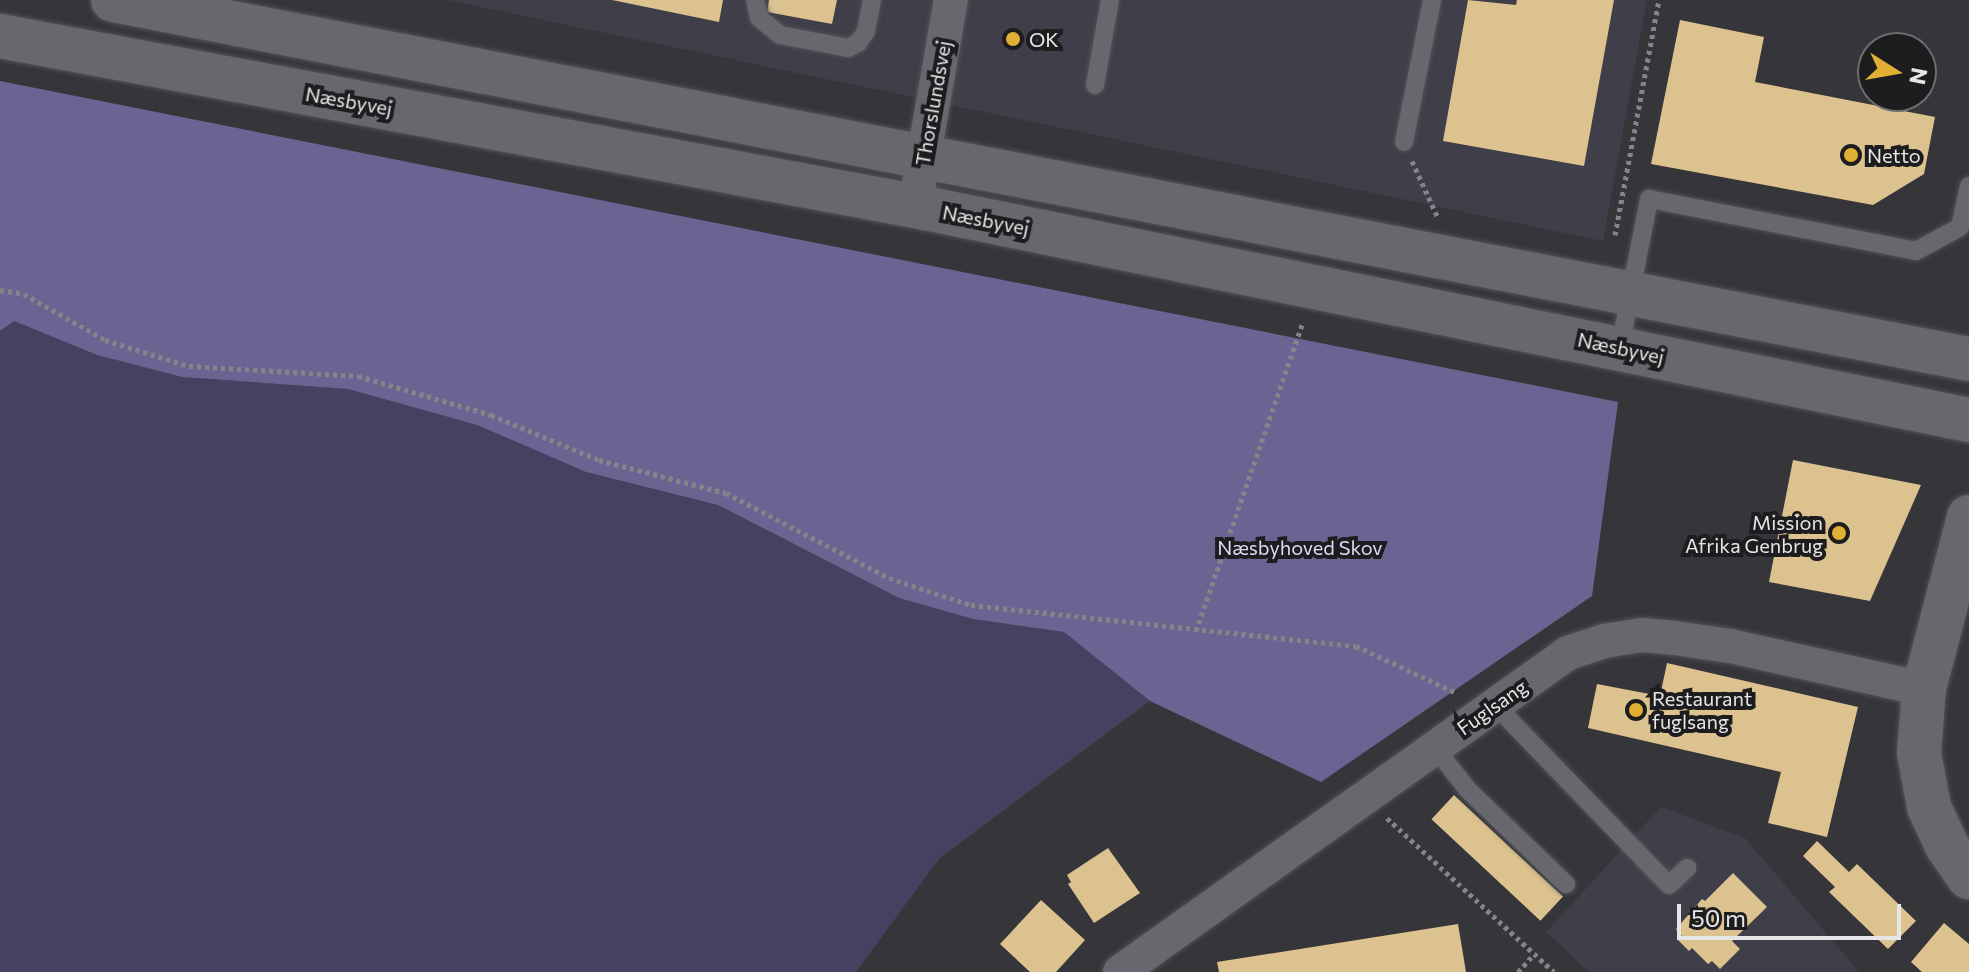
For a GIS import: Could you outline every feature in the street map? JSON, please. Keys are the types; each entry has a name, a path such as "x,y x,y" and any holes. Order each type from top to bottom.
{"street":[{"path":"113,0 1969,359"},
{"name":"Thorslundsvej","path":"915,206 951,0"},
{"name":"Næsbyvej","path":"0,36 915,206 1969,420"},
{"path":"1695,363 1771,349 1969,385"},
{"path":"1968,527 1924,689 1919,753 1929,807 1947,846 1969,877"},
{"name":"Fuglsang","path":"1120,972 1568,653 1604,641 1641,635 1730,646 1924,689"}],"lane":[{"path":"755,0 759,18 768,29 780,35 848,48 858,43 866,31 872,0"},
{"path":"1095,85 1110,0"},
{"path":"1404,142 1432,0"},
{"path":"1620,347 1617,291 1649,199 1916,251 1960,227 1969,186"},
{"path":"1489,709 1669,885 1687,868"},
{"path":"1435,748 1468,790 1566,884"}],"path":[{"path":"1617,291 1659,0"},
{"path":"1404,142 1456,259"},
{"path":"1196,631 1303,322 1310,284"},
{"path":"0,290 24,294 105,340 189,366 358,376 491,415 599,460 726,493 889,578 971,605 1356,646 1451,688 1489,709"},
{"path":"1405,835 1554,972"},
{"path":"1518,972 1534,954"}],"shaded area":[{"path":"447,0 1647,0 1603,241"},
{"path":"14,321 97,355 182,377 348,389 477,425 586,472 718,505 899,598 973,619 1064,632 1150,701 939,859 856,972 0,972 0,331"},
{"path":"1661,807 1745,838 1859,972 1589,972 1546,932"}],"green space":[{"name":"Næsbyhoved Skov","path":"0,81 1618,402 1592,596 1321,782 1150,701 1064,632 973,619 899,598 718,505 586,472 477,425 348,389 182,377 97,355 14,321 0,331"}],"building":[{"path":"612,0 723,0 719,22"},
{"path":"769,0 837,0 832,24 767,12"},
{"path":"1468,0 1516,5 1517,0 1614,0 1584,166 1443,141"},
{"path":"1680,20 1764,37 1755,82 1857,102 1857,112 1909,112 1935,117 1924,174 1873,205 1651,164"},
{"name":"Mission Afrika Genbrug","path":"1793,460 1921,485 1870,601 1769,582"},
{"path":"1667,663 1858,707 1827,837 1768,823 1781,772 1588,728 1597,684 1660,696"},
{"path":"1454,795 1563,897 1540,921 1431,819"},
{"path":"1817,841 1849,872 1857,864 1916,921 1888,949 1829,892 1835,887 1803,856"},
{"path":"1108,848 1140,893 1094,923 1068,884 1071,882 1067,875"},
{"path":"1733,873 1767,907 1732,941 1740,949 1720,969 1712,961 1708,964 1692,948 1689,951 1678,940 1682,936 1676,929 1702,899 1705,901"},
{"path":"1041,900 1085,940 1056,972 1030,972 1000,944"},
{"path":"1944,923 1969,944 1969,972 1922,972 1911,962"},
{"path":"1458,924 1466,972 1219,972 1217,962"}],"place":[{"name":"OK","path":"1013,39"},
{"name":"Netto","path":"1851,155"},
{"name":"Mission Afrika Genbrug","path":"1839,533"},
{"name":"Restaurant fuglsang","path":"1636,710"}]}
